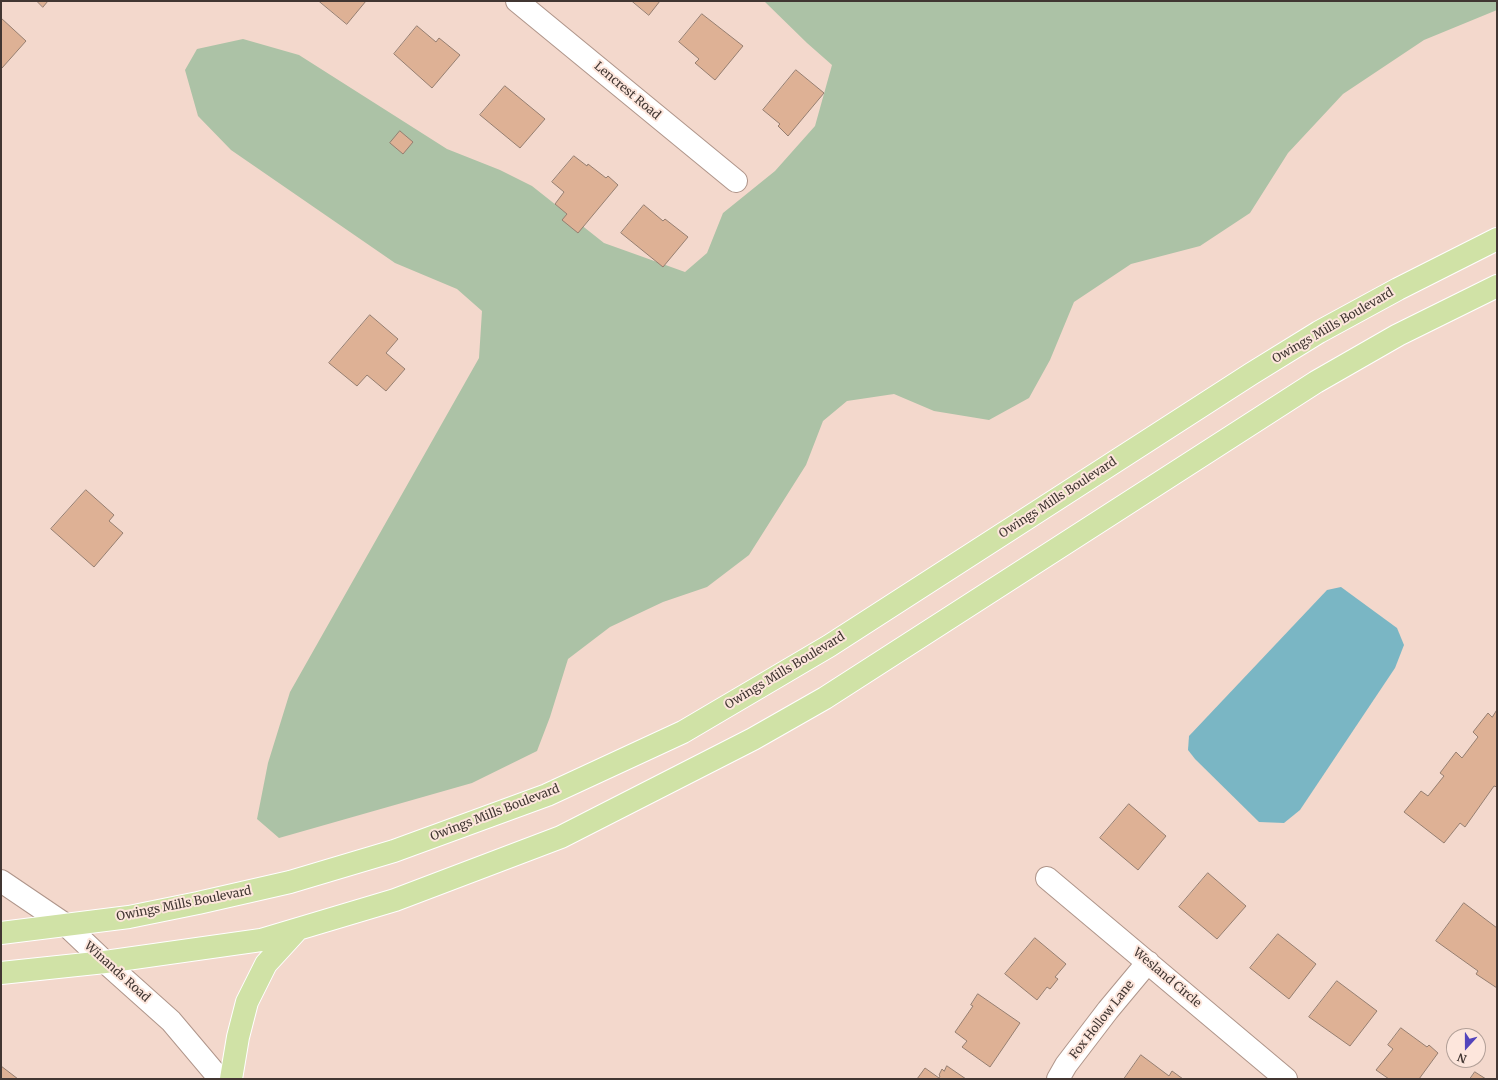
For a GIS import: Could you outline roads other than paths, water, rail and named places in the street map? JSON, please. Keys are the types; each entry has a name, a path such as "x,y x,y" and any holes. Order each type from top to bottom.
{"main road":[{"name":"Owings Mills Boulevard","path":"1,932 128,917 290,882 394,851 547,795 683,732 829,646 1319,332 1398,288 1497,239"},
{"path":"1,973 105,962 261,940 395,900 561,837 753,739 831,693 1316,382 1398,335 1497,286"},
{"path":"230,1079 238,1037 247,1002 266,964 298,929"}],"street":[{"name":"Lencrest Road","path":"517,1 736,181"},
{"name":"Wesland Circle","path":"1047,878 1286,1079"},
{"name":"Winands Road","path":"1,882 66,925 171,1021 220,1079"},
{"name":"Fox Hollow Lane","path":"1058,1079 1066,1065 1108,1010 1148,962"}],"water":[{"path":"1341,587 1397,628 1404,645 1395,668 1300,810 1284,823 1259,822 1195,759 1188,750 1189,736 1327,590"}]}
